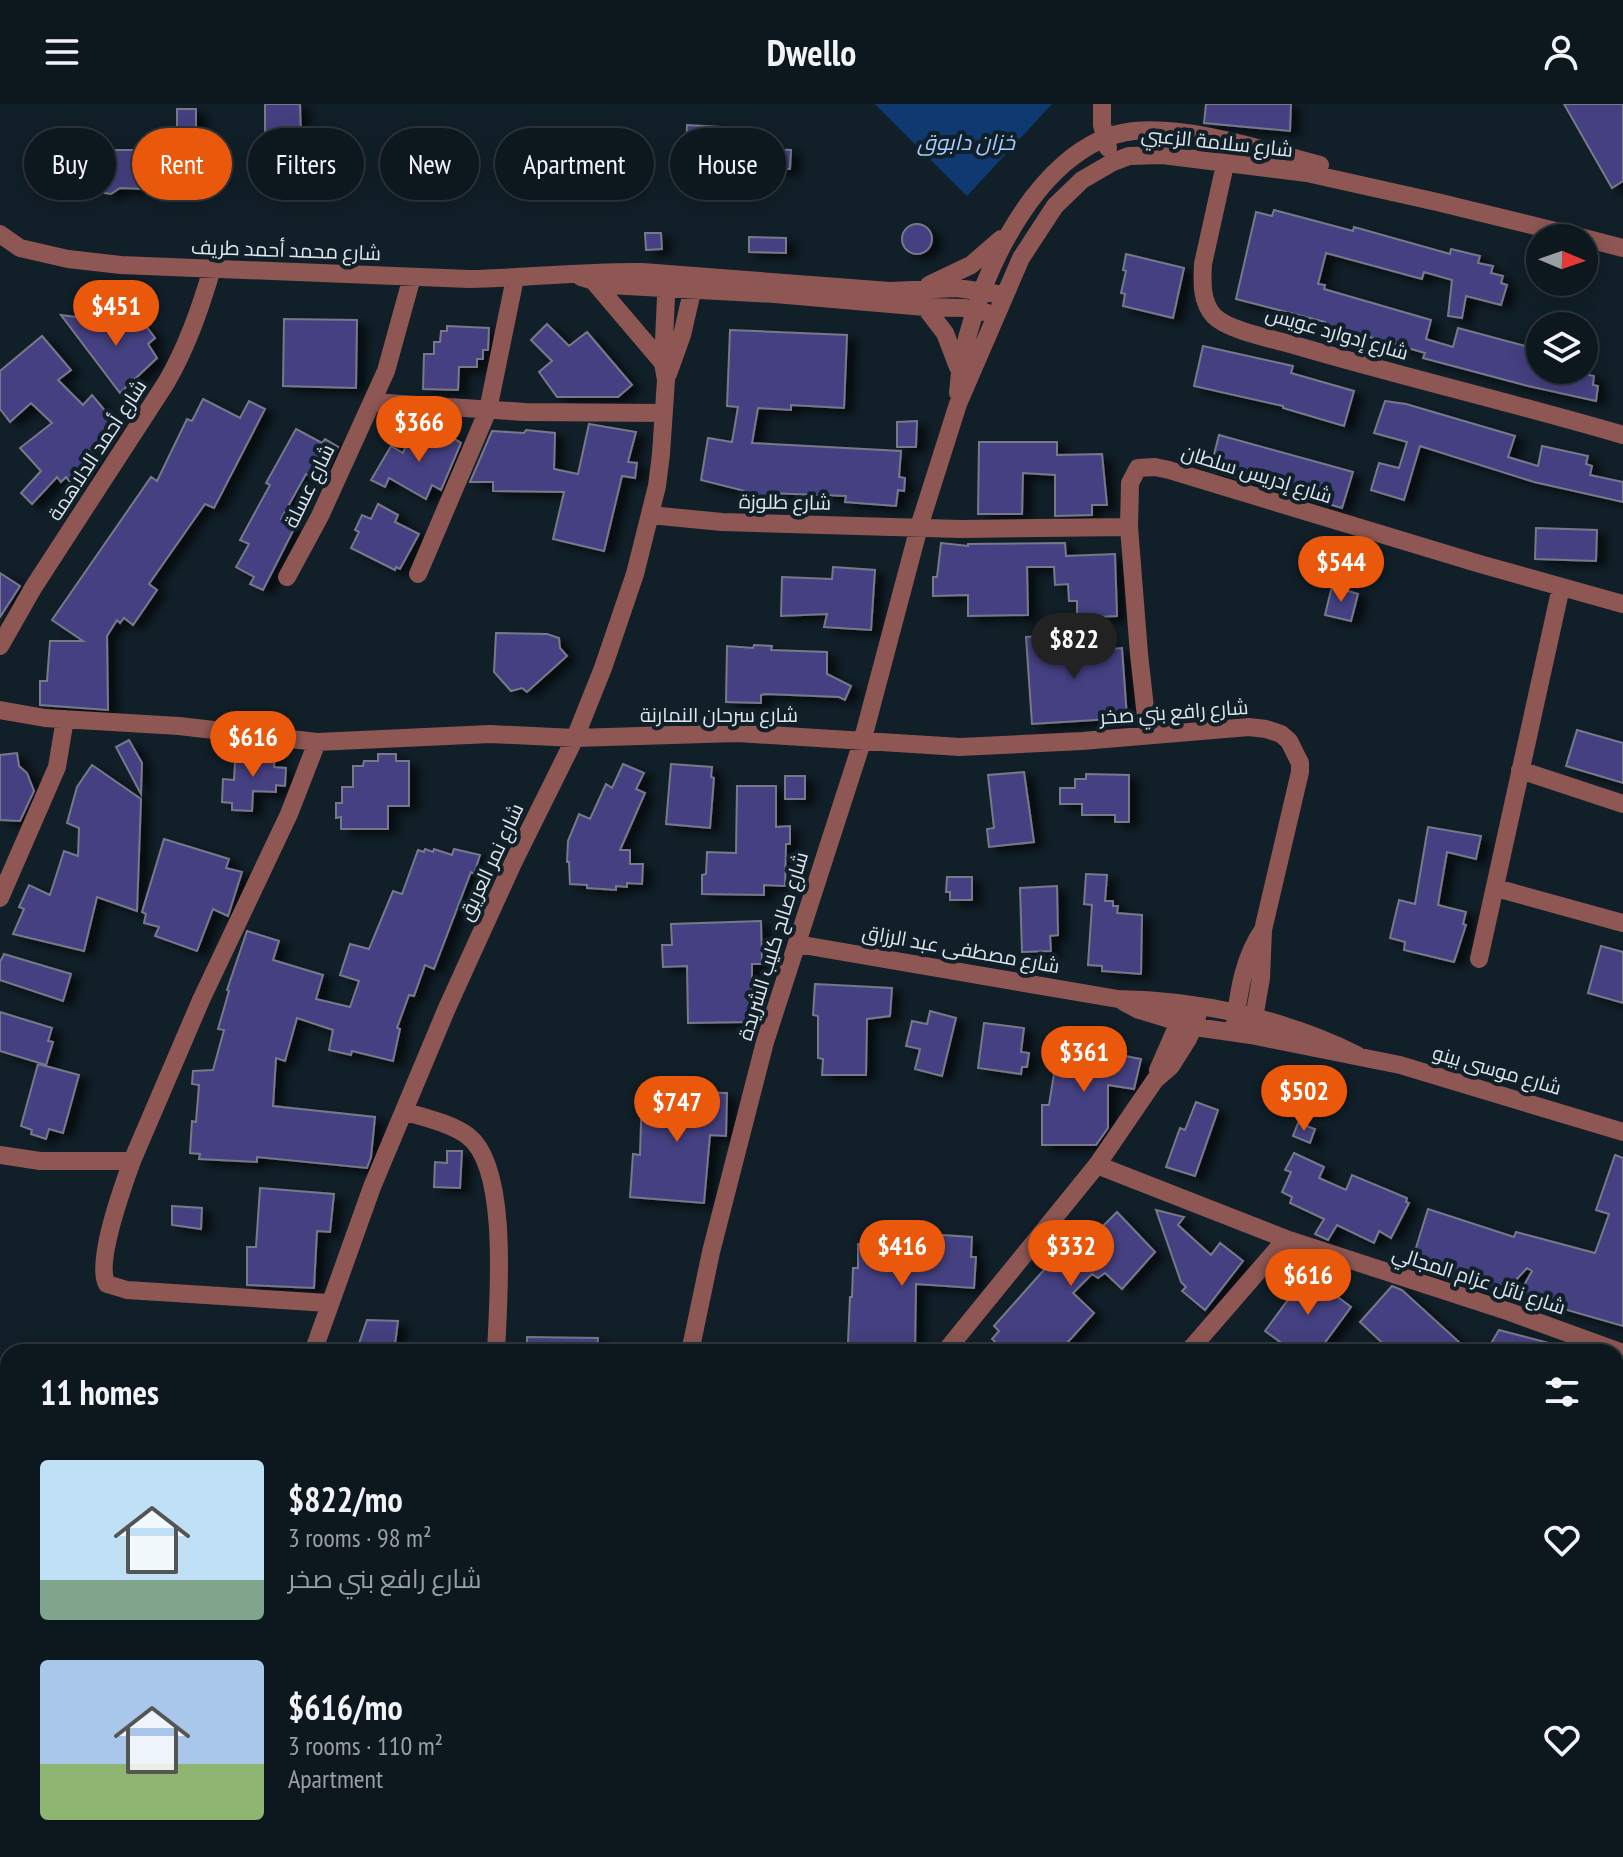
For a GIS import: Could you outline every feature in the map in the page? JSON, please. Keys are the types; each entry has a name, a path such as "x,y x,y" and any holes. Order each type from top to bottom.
{"street":[{"path":"1102,104 1104,138 1113,162"},
{"name":"شارع سلامة الزعبي","path":"958,404 959,373 975,309 1020,220 1036,195 1065,162 1104,138 1133,131 1151,131 1230,142 1320,165 1372,187"},
{"name":"شارع إدوارد عويس","path":"1230,142 1203,264 1202,284 1206,302 1214,316 1236,328 1623,435"},
{"name":"شارع سلامة الزعبي","path":"862,742 919,527 958,404 1021,258 1055,206 1082,180 1113,162 1144,154 1307,173 1526,224"},
{"path":"921,288 971,265 1020,220"},
{"name":"شارع محمد أحمد طريف","path":"0,234 20,248 68,259 212,269 412,277 515,278 608,271 667,282"},
{"name":"شارع سلامة الزعبي","path":"1598,242 1623,248"},
{"name":"شارع أحمد الدلاهمة","path":"0,646 33,588 172,373 195,324 212,269"},
{"name":"شارع محمد أحمد طريف","path":"576,275 595,283 667,282 890,291 921,288 982,290 1004,295"},
{"name":"شارع عسلة","path":"287,577 320,516 372,402 399,331 412,277"},
{"path":"418,574 488,410 515,278"},
{"name":"شارع نمر العريق","path":"315,1344 372,1187 447,1008 513,863 575,738 635,574 657,486 663,413 667,282"},
{"path":"595,283 628,319 664,371"},
{"name":"شارع محمد أحمد طريف","path":"694,284 775,294 975,309 995,314"},
{"name":"شارع نمر العريق","path":"664,371 673,363 694,284"},
{"path":"925,307 945,333 959,373"},
{"path":"372,402 488,410 663,413"},
{"name":"شارع إدريس سلطان","path":"1148,735 1129,527 1130,483 1138,468 1155,467 1623,604"},
{"name":"شارع طلوزة","path":"650,515 722,522 961,529 1129,527"},
{"path":"1479,959 1561,587"},
{"name":"شارع سرحان النمارنة","path":"0,710 65,719 179,726 317,742 490,734 575,738 737,733 862,742"},
{"path":"0,898 57,767 65,719"},
{"name":"شارع رافع بني صخر","path":"862,742 960,747 1226,727 1266,729 1281,734 1296,750 1300,763 1299,783 1263,930 1264,951 1244,1024"},
{"path":"317,742 289,814 201,1000 132,1161 116,1209 104,1267 107,1284 127,1290 328,1303"},
{"name":"شارع صالح كليب الشريدة","path":"692,1344 711,1252 754,1084 813,887 862,742"},
{"path":"1520,770 1623,804"},
{"path":"1496,888 1623,923"},
{"name":"شارع مصطفى عبد الرزاق","path":"797,944 1118,999 1190,1016 1244,1024"},
{"path":"952,1344 1097,1165 1155,1080 1190,1016"},
{"name":"شارع موسى بينو","path":"1244,1024 1334,1043 1357,1055 1460,1081 1623,1132"},
{"path":"404,1111 468,1136 483,1154 494,1188 498,1239 496,1344"},
{"path":"0,1155 40,1161 132,1161"},
{"name":"شارع نائل عزام المجالي","path":"1097,1165 1286,1239 1599,1344"},
{"path":"1195,1344 1286,1239"}],"water":[{"name":"خزان دابوق","path":"875,104 1052,104 967,196"}],"building":[{"path":"265,104 300,104 301,128 265,128"},
{"path":"1206,104 1291,104 1290,131 1204,123"},
{"path":"1564,104 1623,104 1623,181 1612,188"},
{"path":"177,109 196,109 196,127 177,127"},
{"path":"687,125 720,127 720,128 687,128"},
{"path":"116,150 132,150 132,189 116,191"},
{"path":"786,150 791,150 790,169 786,169"},
{"path":"1274,210 1353,231 1354,227 1450,254 1451,249 1480,256 1478,263 1493,266 1491,273 1503,276 1501,283 1507,285 1501,305 1466,296 1462,318 1448,316 1452,280 1424,272 1422,279 1326,253 1318,284 1325,285 1324,289 1431,320 1426,339 1453,347 1458,328 1526,346 1526,384 1593,384 1598,386 1596,401 1528,386 1423,358 1425,353 1236,299 1256,212 1272,216"},
{"path":"917,224 923,225 931,233 931,245 923,253 917,254 911,253 903,245 902,239 903,233 911,225"},
{"path":"645,233 661,233 662,249 646,250"},
{"path":"749,237 786,238 786,253 749,252"},
{"path":"1126,254 1184,268 1173,318 1123,306 1125,294 1121,293"},
{"path":"61,315 146,326 155,338 148,344 157,358 120,393"},
{"path":"284,319 357,320 356,388 283,386"},
{"path":"547,324 569,346 587,332 632,385 618,397 557,397 539,372 552,361 531,340"},
{"path":"447,326 489,328 488,350 483,350 483,359 477,359 477,367 459,367 458,390 423,389 424,354 434,354 434,342 440,342 441,331 447,331"},
{"path":"730,330 847,335 844,408 791,405 791,410 758,408 752,443 901,451 899,477 905,478 904,491 898,490 896,506 845,502 846,496 767,493 767,500 750,501 749,492 701,480 708,438 732,442 738,407 727,406"},
{"path":"42,336 71,370 58,380 83,405 92,395 112,424 111,432 94,447 97,450 88,458 92,464 70,482 66,477 61,482 57,477 32,504 21,493 41,471 20,448 52,423 31,403 10,422 0,409 0,371"},
{"path":"1203,346 1293,366 1291,373 1354,391 1344,426 1283,406 1194,386"},
{"path":"203,399 240,418 249,401 265,409 214,508 205,504 149,584 157,590 133,625 124,618 120,623 117,620 107,636 108,710 40,705 40,681 47,681 50,641 83,641 52,620 151,477 157,481 187,419 192,421"},
{"path":"1385,401 1406,404 1515,436 1508,457 1538,466 1542,446 1588,456 1586,464 1592,466 1590,475 1623,482 1623,502 1534,482 1420,446 1404,500 1371,490 1379,463 1399,468 1407,442 1374,433"},
{"path":"917,421 916,447 897,447 897,422"},
{"path":"589,424 636,432 628,462 637,463 635,478 622,476 604,551 553,539 564,492 493,491 493,482 470,482 492,431 555,433 554,469 578,474"},
{"path":"296,429 322,443 325,439 338,447 322,483 306,474 281,519 295,527 263,590 250,584 254,577 236,567 249,544 240,540 270,485 266,483"},
{"path":"442,431 461,443 441,490 432,485 426,499 389,478 385,487 371,480 391,446 403,453 406,445 423,440 425,435 436,441"},
{"path":"1219,435 1353,472 1342,508 1210,470"},
{"path":"979,442 1057,442 1057,455 1102,454 1107,505 1092,505 1092,515 1055,516 1055,475 1023,473 1022,514 978,514"},
{"path":"378,504 398,515 395,522 419,534 400,569 396,567 395,570 351,548 359,532 355,530 362,515 371,519"},
{"path":"1536,528 1597,530 1596,561 1535,559"},
{"path":"941,543 968,546 1065,543 1066,556 1115,554 1117,616 1077,618 1077,601 1069,601 1068,584 1055,585 1054,567 1027,567 1028,615 968,616 968,595 933,596 933,577 937,577"},
{"path":"833,567 875,570 871,630 824,627 827,614 781,616 782,577 832,579"},
{"path":"0,573 20,586 0,617"},
{"path":"1332,586 1358,594 1351,621 1325,615"},
{"path":"496,633 547,634 559,638 560,648 567,656 527,692 522,688 511,691 494,672"},
{"path":"1076,634 1077,651 1122,648 1127,718 1032,724 1026,637"},
{"path":"754,645 772,646 771,650 827,652 827,674 851,686 845,700 839,697 766,694 761,695 761,703 726,702 727,646 753,648"},
{"path":"1577,730 1623,743 1623,783 1566,766"},
{"path":"129,740 142,763 141,794 116,747"},
{"path":"246,747 275,750 274,767 286,768 285,786 276,785 276,792 253,791 252,811 232,810 232,803 222,802 223,779 234,780 235,761 245,761"},
{"path":"17,753 19,766 27,773 34,791 20,821 0,820 0,755"},
{"path":"378,754 396,754 396,761 409,761 409,806 388,806 388,829 341,829 341,817 336,818 336,803 342,803 342,787 353,787 353,766 363,766 364,761 378,761"},
{"path":"623,764 644,773 636,789 645,793 620,850 630,850 630,864 643,864 642,884 627,883 627,887 616,886 616,890 570,884 568,841 579,814 590,819 606,784 612,788"},
{"path":"671,764 712,767 710,828 666,824"},
{"path":"92,765 141,799 137,911 97,897 84,951 13,934 24,909 19,907 29,885 50,895 64,851 78,856 79,828 67,823 77,787"},
{"path":"1024,772 1034,842 989,847 987,829 994,828 988,775"},
{"path":"1086,774 1129,775 1129,822 1115,822 1115,815 1082,815 1082,804 1060,804 1060,788 1075,788 1075,779 1086,779"},
{"path":"785,776 805,776 805,799 785,799"},
{"path":"737,786 776,786 776,827 790,826 790,844 786,844 785,886 764,885 764,895 702,894 707,852 736,853"},
{"path":"1428,827 1481,836 1476,859 1447,852 1438,905 1466,912 1463,924 1466,925 1454,962 1404,950 1405,942 1390,938 1399,900 1415,904"},
{"path":"164,839 229,859 226,868 242,872 228,916 213,909 197,951 155,936 159,927 144,923 146,914 142,912"},
{"path":"425,849 452,855 454,849 480,855 434,969 425,965 414,996 409,995 397,1028 400,1029 393,1061 352,1051 351,1055 329,1050 333,1030 297,1018 285,1061 276,1058 273,1106 375,1117 367,1168 257,1157 257,1162 199,1159 200,1154 190,1153 199,1085 192,1084 193,1071 213,1070 224,1030 218,1029 227,990 247,931 279,941 273,960 323,975 316,999 350,1007 359,981 340,975 350,944 369,949 393,891 402,894 418,850 424,852"},
{"path":"1086,874 1107,875 1105,901 1113,901 1113,906 1118,906 1117,913 1142,915 1141,974 1102,971 1102,966 1088,965 1092,905 1084,904"},
{"path":"947,877 972,877 972,900 950,900 950,892 946,892"},
{"path":"1057,886 1058,935 1050,936 1051,951 1022,952 1020,888"},
{"path":"761,921 762,964 752,964 752,1022 688,1023 687,966 663,967 662,945 672,945 671,924"},
{"path":"1601,946 1623,952 1623,1003 1588,993"},
{"path":"4,954 71,974 63,1001 0,980 0,962"},
{"path":"815,984 892,988 890,1016 867,1019 866,1075 822,1075 823,1059 818,1058 818,1016 813,1015"},
{"path":"930,1011 956,1018 942,1076 915,1069 920,1049 906,1046 912,1021 927,1024"},
{"path":"0,1012 52,1028 48,1041 53,1042 46,1065 0,1051"},
{"path":"984,1023 1024,1028 1021,1052 1029,1053 1027,1067 1022,1067 1021,1074 978,1068"},
{"path":"1059,1043 1141,1059 1134,1089 1108,1085 1108,1128 1096,1145 1042,1145 1042,1105 1049,1105"},
{"path":"38,1064 79,1075 63,1133 49,1129 46,1139 31,1134 32,1130 21,1126"},
{"path":"642,1091 727,1093 726,1136 710,1135 704,1203 630,1197 633,1154 640,1155"},
{"path":"1196,1102 1218,1110 1195,1176 1166,1167 1180,1128 1185,1130"},
{"path":"1298,1123 1315,1129 1310,1143 1293,1136"},
{"path":"447,1151 462,1151 460,1188 434,1187 435,1162 447,1163"},
{"path":"1294,1153 1324,1167 1319,1178 1346,1190 1352,1175 1407,1198 1406,1202 1409,1203 1391,1238 1379,1231 1374,1243 1337,1225 1328,1240 1315,1234 1324,1219 1290,1203 1292,1197 1282,1192 1291,1172 1285,1170"},
{"path":"1615,1155 1623,1158 1623,1326 1518,1296 1532,1271 1527,1268 1505,1292 1486,1287 1484,1291 1410,1267 1428,1209 1514,1237 1516,1232 1595,1253 1609,1214 1596,1210"},
{"path":"260,1188 334,1194 330,1232 317,1231 314,1288 247,1285 247,1247 256,1247"},
{"path":"172,1206 202,1208 201,1229 172,1225"},
{"path":"1156,1210 1184,1217 1178,1225 1211,1255 1220,1243 1243,1261 1205,1310 1182,1291 1186,1287 1181,1282"},
{"path":"1117,1212 1155,1252 1122,1289 1105,1273 1098,1278 1092,1274 1073,1293 1094,1313 1066,1344 997,1344 992,1339 999,1331 994,1326 1050,1263 1052,1265 1080,1226 1093,1236"},
{"path":"912,1233 972,1237 971,1257 976,1257 974,1288 916,1284 915,1344 848,1343 850,1297 853,1268 858,1268 858,1244 910,1248"},
{"path":"1307,1274 1351,1307 1324,1344 1283,1344 1265,1331"},
{"path":"1392,1286 1402,1290 1459,1342 1383,1344 1360,1322"},
{"path":"367,1320 398,1321 395,1344 359,1344"},
{"path":"1499,1330 1553,1344 1491,1344"},
{"path":"527,1337 598,1338 598,1344 527,1344"}]}
